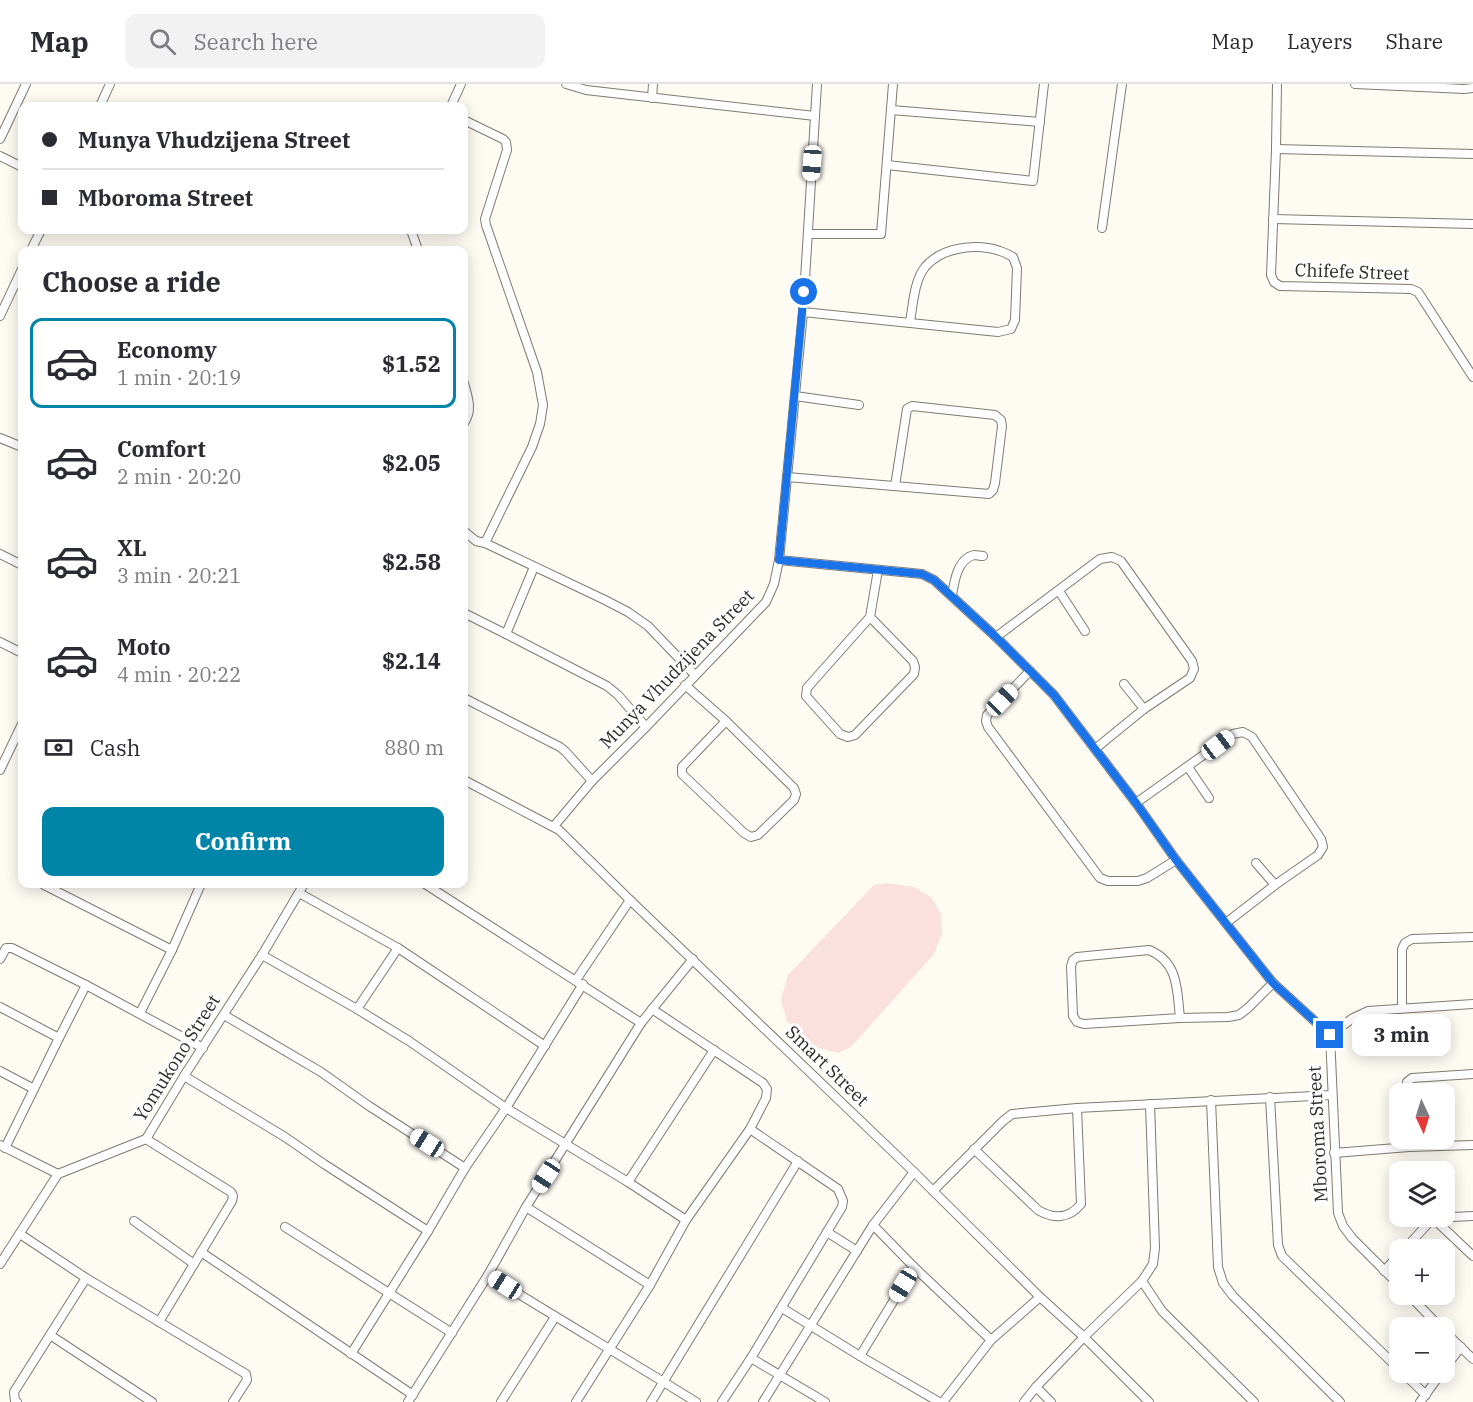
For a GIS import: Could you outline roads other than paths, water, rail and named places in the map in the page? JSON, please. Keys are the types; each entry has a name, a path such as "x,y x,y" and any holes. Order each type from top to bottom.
{"street":[{"path":"0,139 26,84"},
{"path":"102,102 110,84"},
{"path":"452,102 461,84"},
{"path":"566,84 586,90 815,116"},
{"path":"652,98 653,84"},
{"name":"Munya Vhudzijena Street","path":"554,826 592,781 766,602 774,584 779,560 803,312 817,84"},
{"path":"807,234 881,234 893,84"},
{"path":"887,165 1033,181 1044,84"},
{"path":"1102,228 1122,84"},
{"name":"Chifefe Street","path":"1277,84 1271,275 1274,282 1280,286 1411,289 1418,292 1473,377"},
{"path":"1355,84 1473,88"},
{"path":"891,110 1040,122"},
{"path":"468,122 503,139 507,146 485,219 537,372 543,405 540,424 532,447 485,543"},
{"path":"1276,149 1473,154"},
{"path":"0,156 18,165"},
{"path":"1273,219 1473,224"},
{"path":"803,312 998,332 1011,329 1015,321 1017,268 1013,257 1000,251 977,248 953,249 937,257 924,268 917,284 910,322"},
{"path":"1,313 18,277"},
{"path":"468,396 470,408 468,417"},
{"path":"795,396 858,405"},
{"path":"787,477 989,494 995,483 1001,420 995,415 912,406 907,409 895,486"},
{"path":"0,438 18,445"},
{"path":"468,535 476,542 485,543 605,600 634,617 648,626 695,675"},
{"path":"0,554 18,563"},
{"path":"952,596 956,575 963,561 973,555 983,556"},
{"path":"996,637 1100,559 1112,557 1121,561 1192,661 1194,669 1190,678 1144,709 1095,749"},
{"path":"779,560 922,574 934,580 1054,695 1176,860 1273,983 1330,1035 1361,1013 1368,1011 1473,1004"},
{"path":"506,634 534,567"},
{"path":"870,617 913,661 914,674 855,735 848,737 840,734 811,702 806,696 807,688 870,617 878,570"},
{"path":"1059,591 1085,631"},
{"path":"468,615 607,686 646,727"},
{"path":"0,642 18,651"},
{"path":"1030,671 987,716 988,727 1100,878 1108,881 1138,881 1176,860"},
{"path":"1124,684 1144,709"},
{"path":"685,686 726,721 794,788 796,794 794,800 758,835 751,837 682,774 682,767 726,721"},
{"path":"468,700 560,747 592,781"},
{"path":"0,770 18,732"},
{"path":"1136,803 1233,734 1243,732 1252,737 1321,839 1323,847 1318,855 1226,923"},
{"path":"1188,767 1209,798"},
{"name":"Smart Street","path":"468,782 559,830 1149,1402"},
{"path":"1256,862 1275,885"},
{"path":"50,888 172,950"},
{"path":"140,1013 172,950 197,888"},
{"name":"Yomukono Street","path":"58,1174 146,1138 262,955 301,888"},
{"path":"431,888 641,1023"},
{"path":"298,892 398,948 545,1046"},
{"path":"351,1354 465,1168 545,1046 579,982 630,900"},
{"path":"1402,1008 1402,949 1405,943 1412,939 1473,937"},
{"path":"0,959 6,948 12,948 86,984 203,1048"},
{"path":"357,1009 398,948"},
{"path":"1180,1018 1174,973 1159,954 1149,950 1077,957 1073,960 1071,966 1073,1016 1077,1022 1084,1024 1239,1015 1273,983"},
{"path":"262,955 409,1041 506,1108 628,1182 686,1221"},
{"path":"201,1252 351,1354 411,1398 488,1275 526,1207 641,1023 693,959"},
{"path":"0,1264 58,1174 3,1146 86,984"},
{"path":"0,1007 58,1038"},
{"path":"576,1402 650,1285 686,1221 750,1129 766,1098 767,1089 763,1083 652,1009"},
{"path":"224,1015 321,1072 465,1168"},
{"name":"Mboroma Street","path":"1330,1035 1338,1213 1343,1226 1352,1238 1389,1276"},
{"path":"628,1182 714,1050"},
{"path":"0,1071 34,1089"},
{"path":"1407,1083 1412,1078 1473,1074"},
{"path":"184,1076 285,1137 428,1231"},
{"path":"933,1191 1012,1114 1211,1100 1332,1095"},
{"path":"1270,1097 1278,1245 1282,1256 1389,1359"},
{"path":"1211,1100 1218,1267 1223,1283 1233,1296 1340,1402"},
{"path":"1024,1402 1084,1337 1142,1281 1153,1264 1155,1248 1150,1104"},
{"path":"974,1149 1038,1210 1048,1216 1075,1212 1081,1204 1077,1108"},
{"path":"722,1402 782,1308 842,1207 842,1196 838,1189 750,1129"},
{"path":"146,1138 231,1192 233,1196 159,1322"},
{"path":"1455,1144 1473,1145"},
{"path":"1334,1153 1389,1146"},
{"path":"651,1402 798,1161"},
{"path":"763,1402 873,1225 914,1172"},
{"path":"526,1207 650,1285"},
{"path":"1455,1216 1473,1215"},
{"path":"134,1221 194,1264"},
{"path":"873,1225 991,1340"},
{"path":"285,1227 452,1333"},
{"path":"1414,1239 1425,1227"},
{"path":"1442,1227 1473,1256"},
{"path":"827,1232 857,1251"},
{"path":"20,1234 86,1278 246,1374 247,1380 233,1402"},
{"path":"1384,1271 1389,1266"},
{"path":"860,1356 914,1267"},
{"path":"488,1275 696,1402"},
{"path":"17,1402 14,1392 86,1278"},
{"path":"1142,1281 1162,1311 1254,1402"},
{"path":"782,1308 941,1402 991,1340 1041,1297"},
{"path":"1419,1305 1430,1317"},
{"path":"501,1402 555,1317"},
{"path":"50,1335 153,1402"},
{"path":"1455,1341 1473,1359"},
{"path":"1455,1355 1461,1347"},
{"path":"751,1358 825,1402"},
{"path":"1410,1383 1423,1399 1434,1383"},
{"path":"1036,1388 1050,1402"}]}
